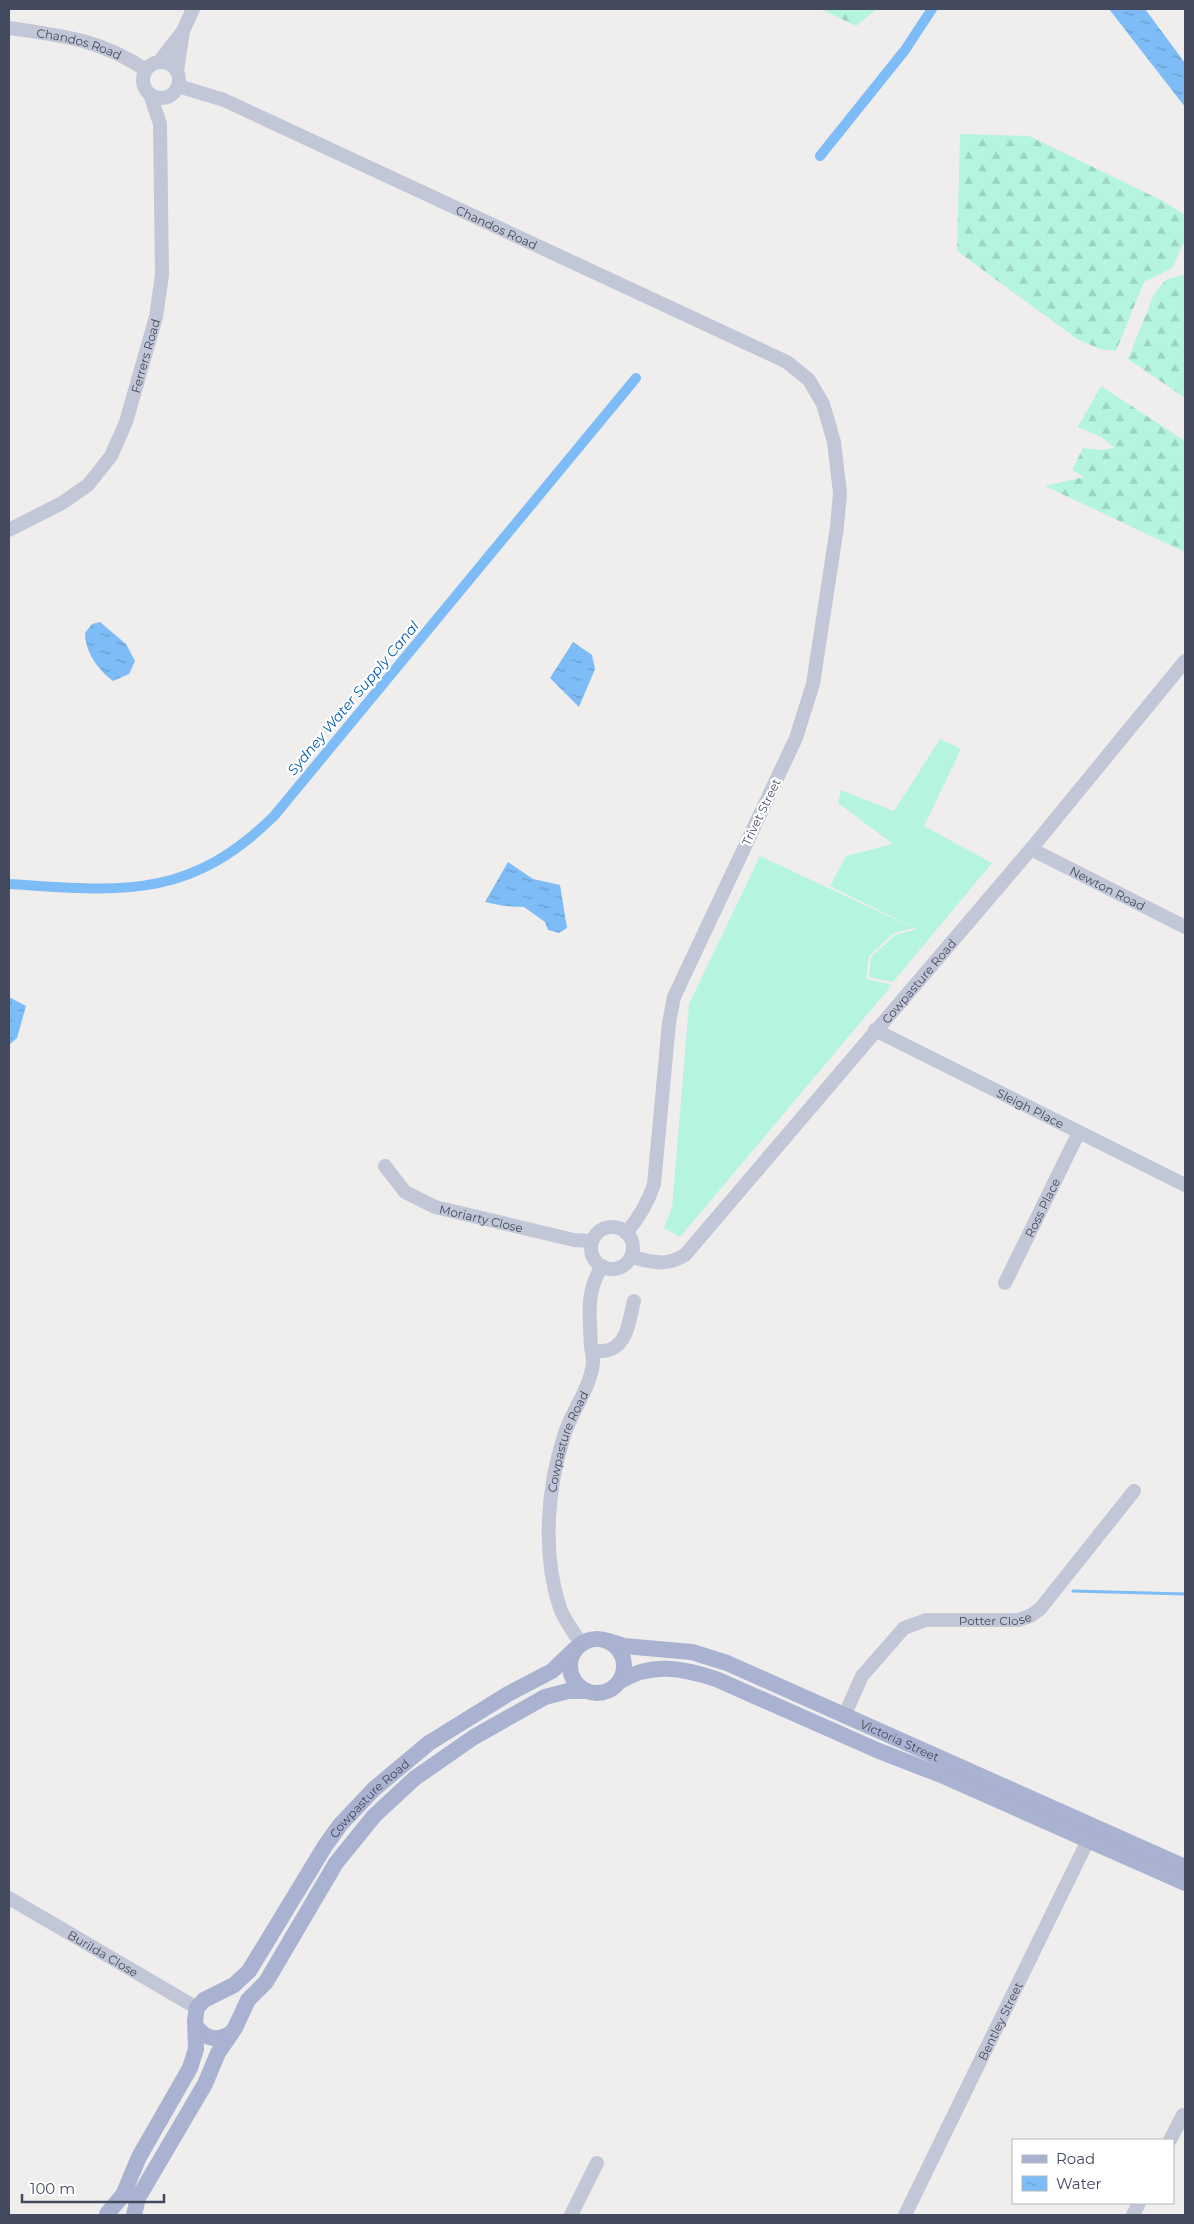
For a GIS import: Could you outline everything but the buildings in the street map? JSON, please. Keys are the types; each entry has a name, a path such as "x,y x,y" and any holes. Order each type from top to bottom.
{"main road":[{"path":"599,1639 614,1645 623,1658 624,1666 620,1681 608,1691 601,1693 586,1691 573,1680 570,1672 570,1664 578,1646 599,1639"},
{"name":"Victoria Street","path":"608,1641 624,1646 675,1649 709,1656 845,1714 1092,1834 1185,1883"},
{"name":"Cowpasture Road","path":"197,2008 204,2000 234,1985 249,1972 325,1846 340,1825 374,1789 429,1743 508,1694 552,1671 578,1646"},
{"name":"Victoria Street","path":"620,1681 630,1675 655,1668 668,1667 698,1673 879,1751 1092,1834 1185,1867"},
{"name":"Cowpasture Road","path":"134,2215 138,2198 205,2084 218,2053 248,2000 266,1982 336,1863 354,1839 393,1796 441,1758 545,1697 568,1691 586,1691"},
{"path":"196,2026 200,2032 218,2039 234,2027 233,2005 224,1998 213,1996"},
{"path":"111,2215 123,2195 139,2157 190,2068 196,2049 195,2014 197,2008"}],"street":[{"path":"159,62 183,31 193,9"},
{"name":"Chandos Road","path":"9,28 100,45 127,57 146,70"},
{"path":"177,71 170,64 154,63 146,70 144,85 150,94 159,98 174,91 177,71 183,31"},
{"name":"Chandos Road","path":"174,91 202,92 233,104 787,362 809,380"},
{"name":"Ferrers Road","path":"160,124 174,91"},
{"name":"Ferrers Road","path":"9,530 75,495 101,472 119,442 159,304 162,275 160,124 150,94"},
{"name":"Trivet Street","path":"626,1232 637,1220 649,1200 654,1184 668,1023 674,997 796,738 813,684 838,527 840,493 834,447 827,414 819,394 809,380"},
{"name":"Cowpasture Road","path":"631,1257 664,1263 673,1262 685,1254 1030,849 1185,661"},
{"name":"Newton Road","path":"1030,849 1185,927"},
{"name":"Sleigh Place","path":"875,1030 1185,1184"},
{"name":"Ross Place","path":"1005,1283 1079,1132"},
{"name":"Moriarty Close","path":"385,1166 405,1192 435,1207 574,1240 592,1241"},
{"path":"608,1228 621,1229 626,1232 633,1244 631,1257 622,1266 616,1268 602,1266 593,1256 592,1241 601,1230 608,1228"},
{"name":"Cowpasture Road","path":"578,1646 560,1610 555,1590 550,1563 550,1502 564,1435 587,1385 593,1362 589,1299 594,1278 602,1266"},
{"path":"592,1352 609,1350 619,1342 627,1328 634,1301"},
{"name":"Potter Close","path":"845,1714 862,1676 904,1628 926,1620 1018,1620 1030,1616 1040,1609 1134,1491"},
{"name":"Bentley Street","path":"905,2215 1092,1834"},
{"name":"Burilda Close","path":"9,1898 197,2008"},
{"path":"1171,2139 1183,2115"},
{"path":"571,2215 597,2163"}],"green space":[{"path":"821,9 877,9 856,26"},
{"path":"960,134 1029,136 1163,201 1185,215 1185,240 1172,268 1144,282 1116,351 1100,349 1077,339 957,251"},
{"path":"1185,274 1185,398 1128,359 1154,294 1166,280"},
{"path":"1101,386 1185,441 1185,552 1045,486 1084,477 1072,470 1083,448 1102,450 1115,448 1101,437 1078,427"},
{"path":"940,739 961,749 924,826 992,863 893,982 869,977 871,957 895,935 917,929 830,886 846,856 893,844 838,803 841,790 894,811"},
{"path":"760,856 914,928 894,933 869,956 866,979 892,985 680,1237 664,1228 672,1208 689,1004"}],"water":[{"path":"1109,9 1145,9 1185,63 1185,107"},
{"path":"100,622 126,644 135,661 129,674 113,681 102,672 93,660 87,647 85,633 92,624"},
{"path":"573,642 592,655 595,669 579,707 550,678"},
{"path":"508,862 533,879 560,885 567,928 559,933 548,930 545,922 524,907 504,906 485,902"},
{"path":"9,997 26,1006 17,1038 9,1045"}],"waterway":[{"name":"Sydney Water Supply Canal","path":"820,156 905,50 932,9"},
{"name":"Sydney Water Supply Canal","path":"9,884 85,888 119,888 151,884 182,877 212,863 242,844 274,816 636,378"},
{"path":"1073,1591 1185,1594"}]}
